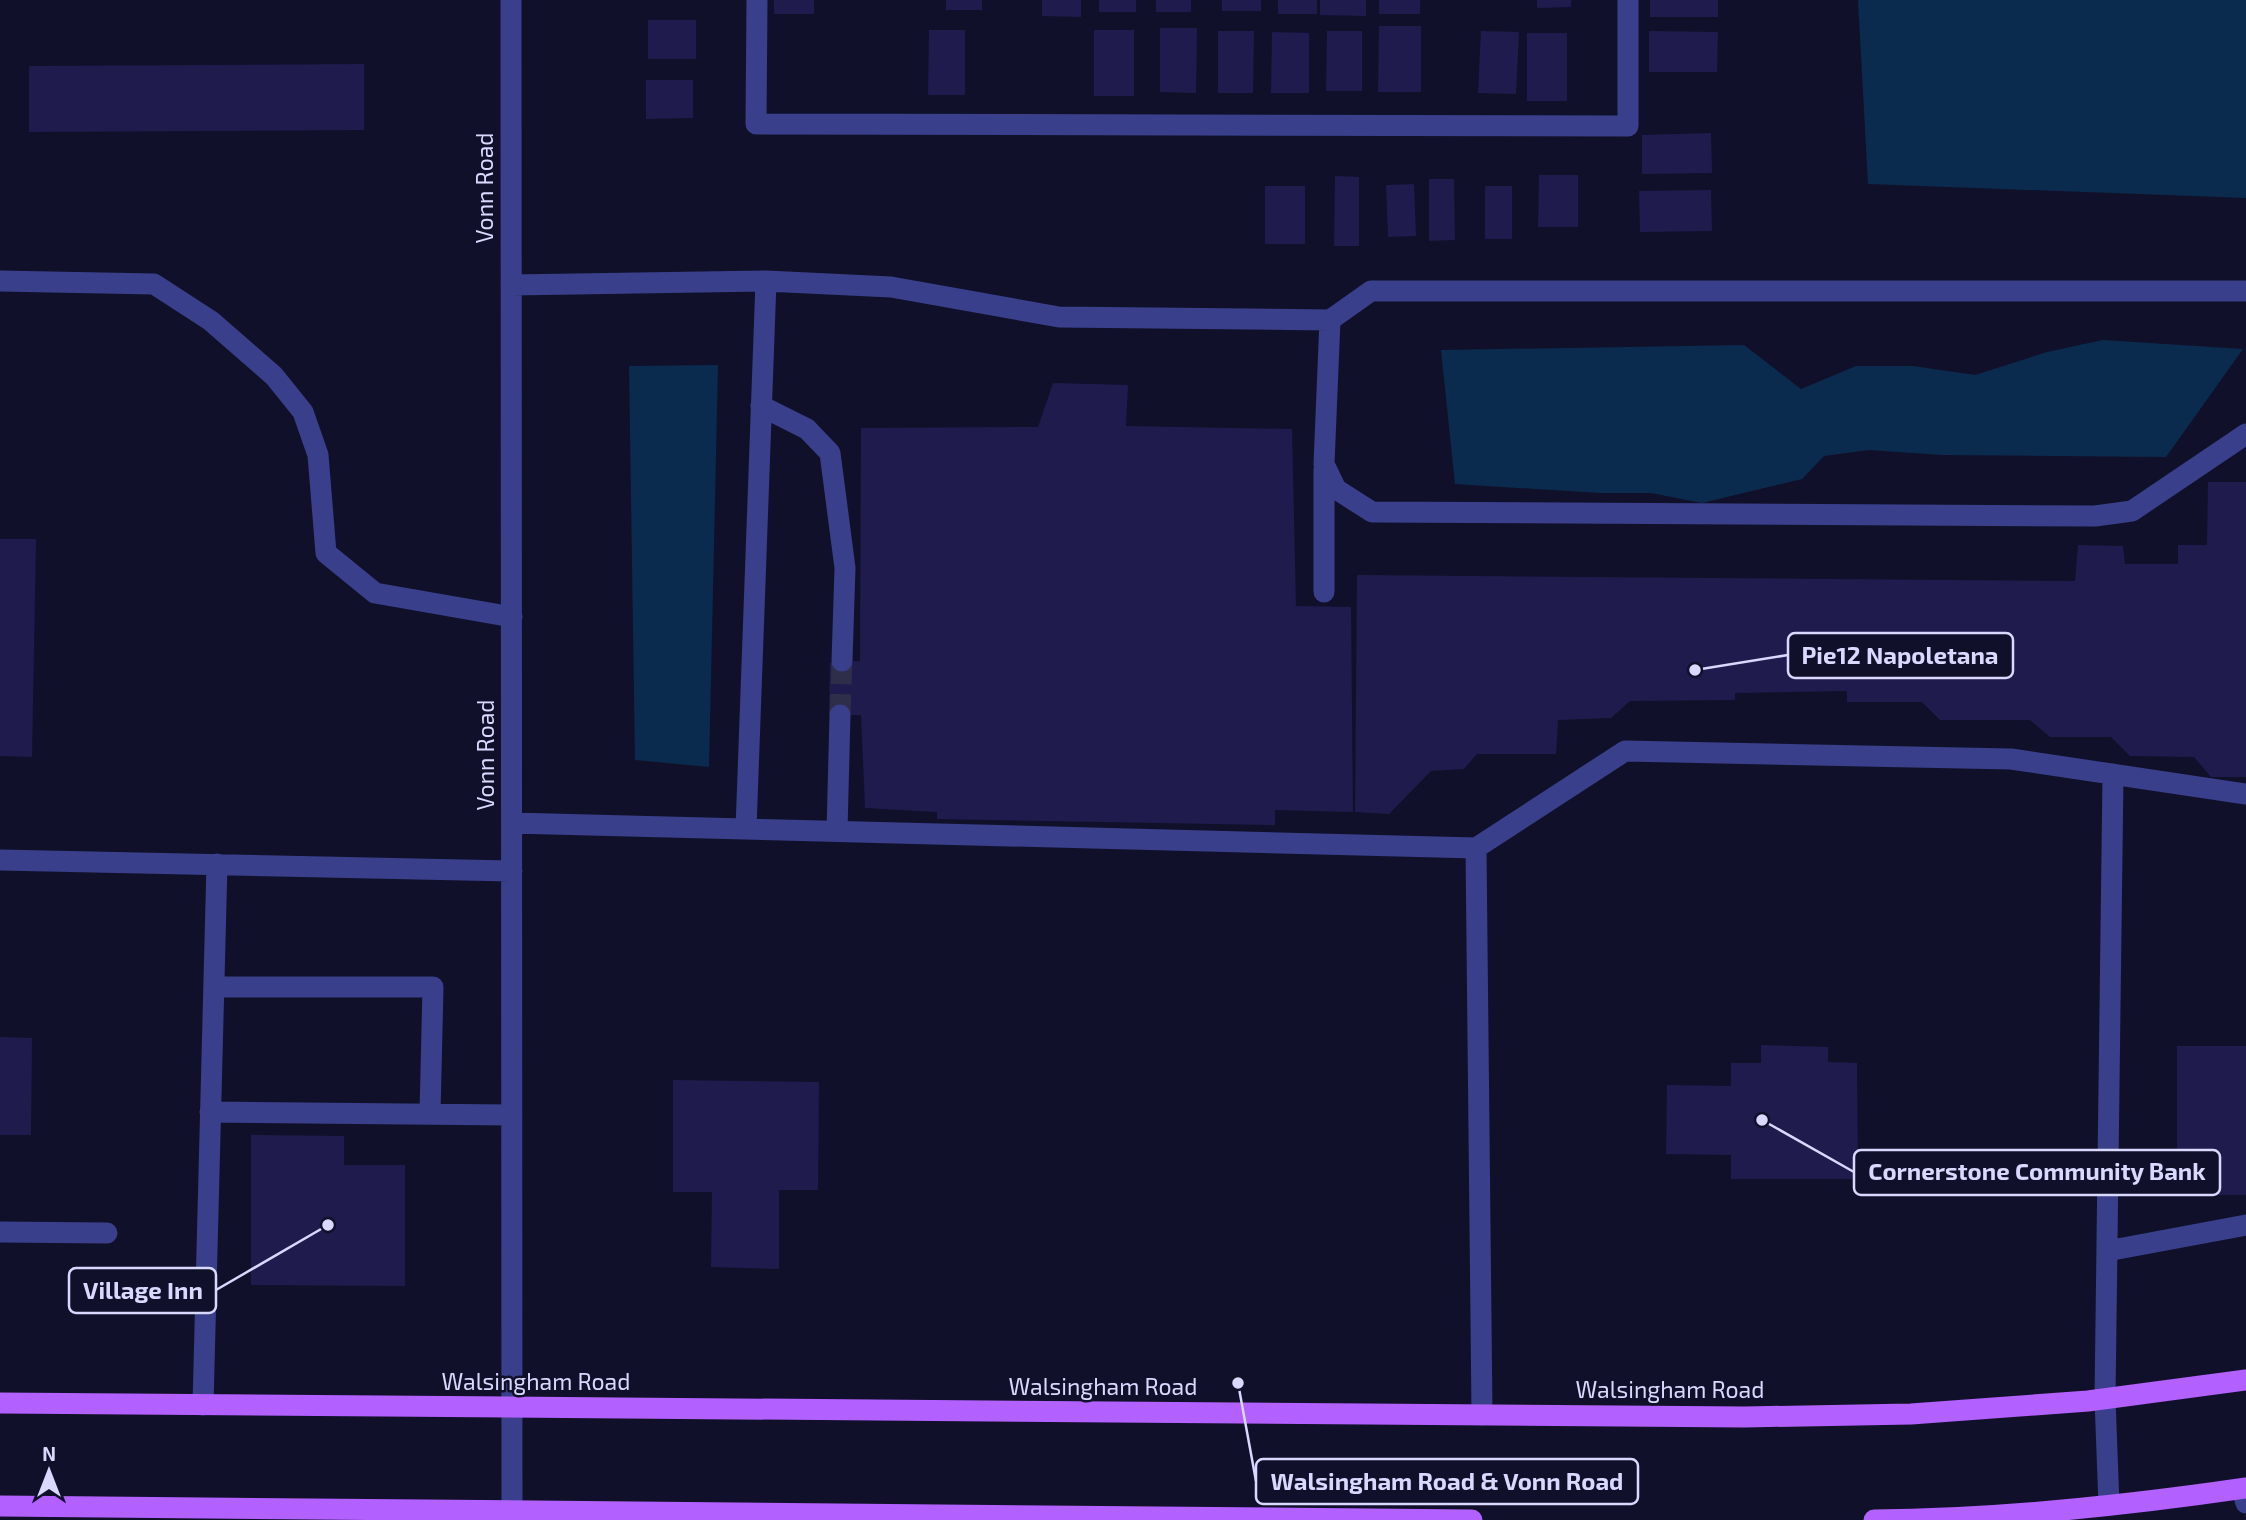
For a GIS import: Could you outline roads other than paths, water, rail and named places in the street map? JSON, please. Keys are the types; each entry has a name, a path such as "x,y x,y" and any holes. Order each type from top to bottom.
{"main road":[{"name":"Walsingham Road","path":"0,1403 1745,1417 1911,1414 2105,1399 2246,1380"},
{"path":"1874,1520 1959,1519 2245,1493"},
{"path":"0,1506 262,1514 1472,1520"}],"street":[{"name":"Vonn Road","path":"511,0 512,1515"},
{"path":"757,0 756,124 1628,126 1628,0"},
{"path":"0,281 153,284 200,314 274,376 303,412 318,454 326,553 375,593 512,617"},
{"path":"511,285 766,281 891,287 1059,317 1330,320 1371,291 2246,291"},
{"path":"746,829 766,281"},
{"path":"1324,592 1324,464 1330,320"},
{"path":"761,406 807,429 830,453 845,568 842,661"},
{"path":"1324,464 1336,489 1372,512 2095,516 2132,511 2246,434"},
{"path":"837,831 840,715"},
{"path":"512,823 1476,848 1625,751 2011,759 2246,794"},
{"path":"2109,1505 2105,1399 2113,774"},
{"path":"1476,848 1482,1415"},
{"path":"0,860 512,871"},
{"path":"203,1405 217,864"},
{"path":"214,988 433,988 430,1114"},
{"path":"210,1112 512,1115"},
{"path":"2107,1251 2246,1226"},
{"path":"0,1232 107,1233"}],"water":[{"path":"1858,0 2246,0 2246,198 1868,184"},
{"path":"2103,340 2243,349 2166,457 1942,455 1869,450 1824,456 1802,479 1702,503 1651,493 1601,493 1455,484 1441,350 1744,345 1801,389 1856,366 1913,366 1975,375 2047,352"},
{"path":"718,365 709,767 635,760 629,366"}],"tunnel":[{"path":"840,715 842,661"}],"place":[{"name":"Pie12 Napoletana","path":"1695,670"},
{"name":"Cornerstone Community Bank","path":"1762,1120"},
{"name":"Village Inn","path":"328,1225"},
{"name":"Walsingham Road & Vonn Road","path":"1238,1383"}]}
